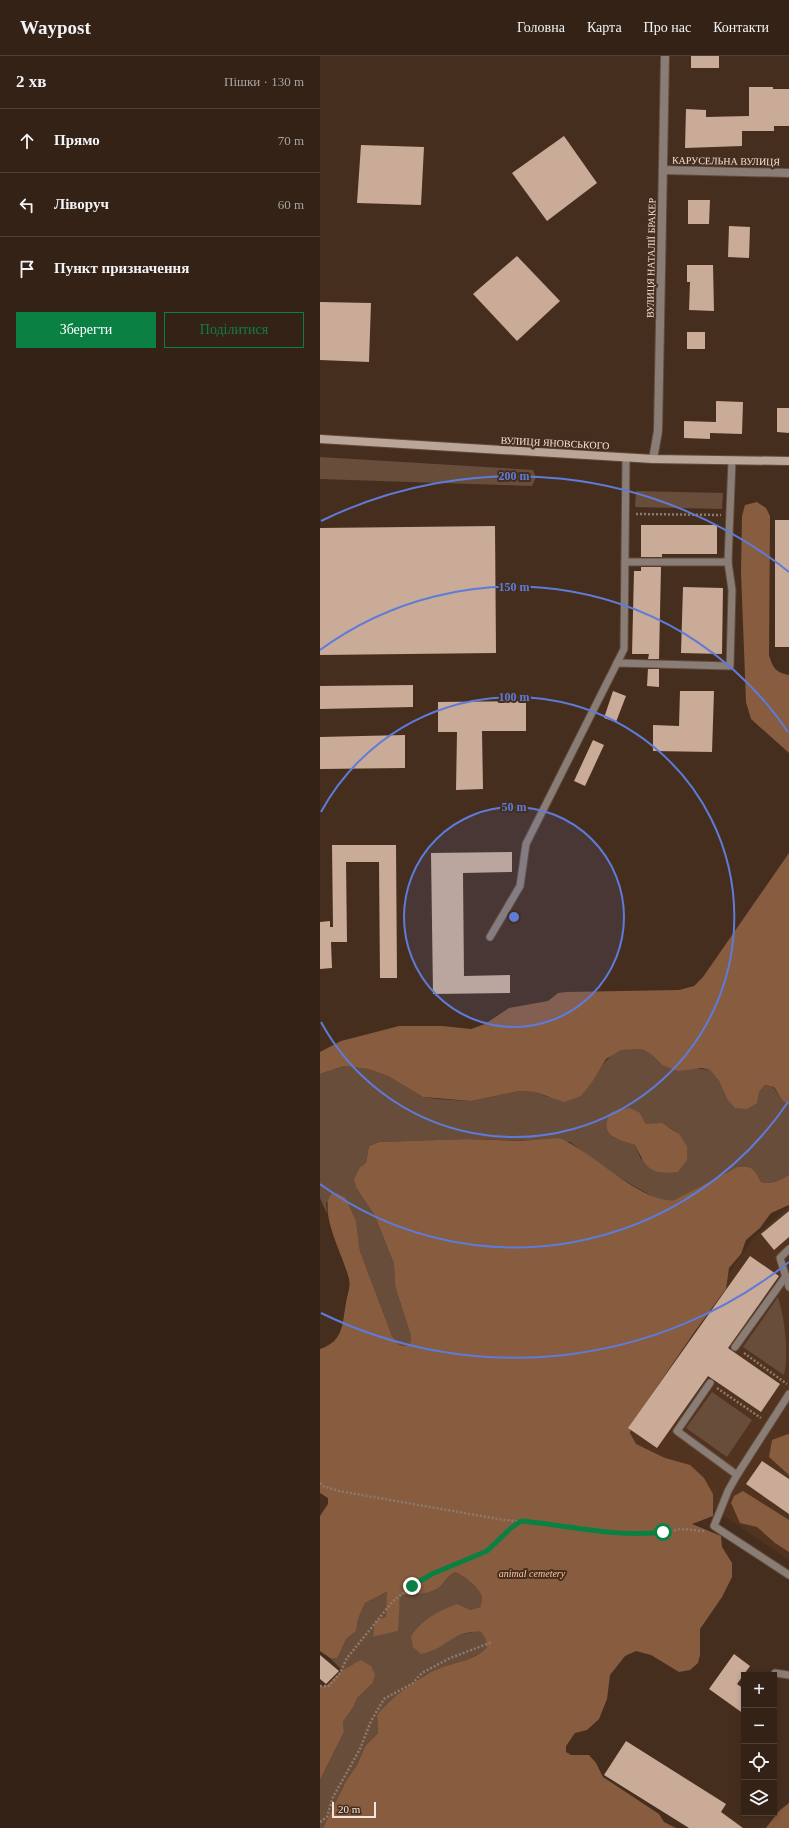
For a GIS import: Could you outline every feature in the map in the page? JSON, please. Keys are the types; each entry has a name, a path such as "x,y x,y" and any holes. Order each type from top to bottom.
{"main road":[{"name":"ВУЛИЦЯ ЯНОВСЬКОГО","path":"320,439 626,458 789,461"}],"street":[{"name":"ВУЛИЦЯ НАТАЛІЇ БРАКЕР","path":"653,459 658,431 665,56"},
{"name":"КАРУСЕЛЬНА ВУЛИЦЯ","path":"663,170 789,173"}],"lane":[{"path":"490,937 520,886 526,844 624,649 626,458"},
{"path":"617,663 730,666 732,590 728,562 732,460"},
{"path":"625,562 728,562"},
{"path":"789,1249 780,1258 789,1287"},
{"path":"735,1347 786,1276"},
{"path":"710,1383 677,1431 737,1475"},
{"path":"789,1394 737,1475 728,1491 714,1526 789,1575"},
{"path":"777,1673 789,1675"}],"path":[{"path":"625,514 729,515"},
{"path":"735,1347 789,1385"},
{"path":"710,1383 769,1424"},
{"path":"320,1483 323,1486 361,1496 504,1520 593,1531 645,1534 682,1529 705,1531"},
{"path":"320,1686 329,1686 340,1673 347,1658 393,1601 412,1586 432,1574 487,1551 511,1528 521,1521"},
{"path":"320,1822 327,1817 333,1797 360,1749 371,1721 384,1699 413,1683 422,1674 448,1659 492,1642"}],"shaded area":[{"path":"320,457 533,470 536,477 532,486 320,479"},
{"path":"636,491 723,493 722,509 635,507"},
{"path":"630,1049 642,1049 652,1055 662,1065 710,1070 719,1081 727,1099 759,1092 765,1085 773,1087 782,1100 789,1105 789,1175 776,1182 765,1183 761,1182 755,1171 750,1167 737,1167 674,1200 666,1201 655,1198 615,1175 570,1142 467,1139 379,1142 369,1146 366,1163 360,1167 357,1189 375,1216 394,1264 395,1286 411,1336 410,1345 399,1345 392,1336 360,1251 356,1221 326,1202 327,1214 320,1198 320,1074 344,1066 368,1069 388,1076 423,1097 437,1099 471,1101 519,1091 535,1092 548,1097 581,1096 599,1069 616,1052","holes":["640,1113 646,1124 660,1124 670,1128 679,1135 687,1146 641,1159 635,1145 613,1137"]},
{"path":"789,1207 789,1560 611,1439 755,1236"},
{"path":"778,1297 786,1337 784,1375 743,1347"},
{"path":"712,1392 752,1420 727,1457 686,1428"},
{"path":"455,1572 467,1579 481,1593 482,1597 480,1607 470,1610 429,1653 460,1635 473,1632 481,1632 485,1638 487,1647 473,1657 417,1680 377,1715 378,1733 365,1746 357,1765 346,1781 323,1828 320,1828 320,1780 344,1732 343,1722 354,1706 357,1698 372,1684 353,1664 342,1670 330,1658 337,1658 346,1639 356,1631 358,1619 365,1603 388,1592 386,1617 373,1637 397,1631 400,1595 433,1591"}],"green space":[{"path":"757,502 766,508 770,516 769,655 775,669 789,675 789,753 751,719 746,702 741,572 742,516 745,505"},
{"path":"789,853 789,1105 782,1100 774,1087 765,1085 759,1092 757,1103 747,1109 735,1108 727,1099 719,1081 710,1070 702,1068 678,1071 662,1065 652,1055 642,1049 621,1050 606,1059 592,1082 581,1096 564,1102 535,1092 519,1091 471,1101 423,1097 388,1076 368,1069 344,1066 320,1074 320,1052 341,1041 399,1026 442,1026 471,1029 485,1024 509,1008 548,1001 558,993 679,990 694,986 703,977"},
{"path":"630,1108 640,1113 646,1124 662,1123 679,1134 687,1146 687,1160 678,1172 669,1173 650,1169 646,1165 635,1145 622,1141 608,1132 607,1121 610,1113 620,1109"},
{"name":"animal cemetery","path":"559,1138 572,1144 616,1175 647,1194 661,1199 674,1200 737,1167 750,1167 755,1171 761,1182 765,1183 776,1182 789,1175 789,1205 771,1213 760,1228 746,1240 741,1254 729,1268 726,1289 695,1331 632,1423 630,1433 636,1444 665,1458 690,1465 704,1478 713,1494 713,1516 692,1524 721,1536 722,1547 732,1563 732,1577 722,1597 700,1629 700,1655 698,1663 690,1670 679,1672 651,1655 636,1651 625,1656 610,1675 607,1699 599,1719 587,1730 575,1733 566,1746 566,1752 571,1755 589,1755 596,1763 603,1777 659,1814 664,1822 676,1828 323,1828 346,1781 357,1765 365,1746 378,1733 377,1715 389,1702 405,1689 430,1673 471,1658 487,1647 485,1638 481,1632 471,1632 456,1637 429,1652 421,1654 413,1647 411,1636 426,1620 437,1613 457,1604 470,1610 480,1607 482,1597 481,1593 467,1579 455,1572 433,1591 400,1595 398,1631 373,1637 375,1621 386,1617 387,1592 365,1603 358,1619 356,1631 346,1639 337,1658 330,1658 320,1651 320,1516 328,1504 328,1498 320,1493 320,1349 328,1346 338,1336 342,1325 350,1285 330,1225 328,1204 330,1195 336,1193 345,1197 356,1221 360,1251 392,1336 399,1345 406,1346 410,1344 411,1336 395,1286 394,1264 375,1216 357,1189 354,1180 360,1167 366,1163 369,1146 379,1142 467,1139 522,1141"},
{"path":"788,1434 789,1475 769,1457 772,1440"},
{"path":"743,1491 789,1520 789,1552 775,1543 757,1527 740,1523 731,1503 734,1496"},
{"path":"361,1660 371,1666 375,1675 372,1684 357,1698 354,1706 343,1722 344,1732 320,1780 320,1687 327,1685 342,1670"},
{"path":"789,1803 789,1828 766,1828 775,1816 777,1816 779,1811"}],"building":[{"path":"691,56 719,56 719,68 691,68"},
{"path":"749,87 789,89 789,126 774,126 774,131 742,131 742,146 685,148 686,109 706,110 706,117 749,116"},
{"path":"564,136 597,183 547,221 512,173"},
{"path":"361,145 424,147 421,205 357,203"},
{"path":"688,200 710,200 709,224 688,224"},
{"path":"729,226 750,227 749,258 728,257"},
{"path":"517,256 560,301 517,341 473,294"},
{"path":"687,265 713,265 714,311 689,310 690,282 687,282"},
{"path":"320,302 371,303 369,362 320,360"},
{"path":"687,332 705,332 705,349 687,349"},
{"path":"716,401 743,402 742,434 710,433 710,439 684,438 684,421 716,422"},
{"path":"777,408 789,408 789,433 777,432"},
{"path":"775,520 789,520 789,647 775,647"},
{"path":"641,525 717,525 717,554 662,554 662,557 641,557"},
{"path":"495,526 496,653 320,655 320,528"},
{"path":"641,567 661,567 659,659 648,659 649,654 632,654 634,571 641,571"},
{"path":"683,587 723,588 722,654 681,653"},
{"path":"648,669 659,669 659,687 647,686"},
{"path":"413,685 413,707 320,709 320,686"},
{"path":"613,691 626,696 616,722 604,718"},
{"path":"680,691 714,691 712,752 653,751 653,725 679,726"},
{"path":"526,701 526,731 482,731 483,789 456,790 457,732 438,732 438,702"},
{"path":"405,735 405,768 320,769 320,737"},
{"path":"593,740 604,745 585,786 574,781"},
{"path":"332,845 396,845 397,978 380,978 379,862 346,862 347,942 331,942 332,968 320,969 320,922 330,921 330,927 333,927"},
{"path":"512,852 512,872 463,873 464,976 510,975 510,993 433,994 431,853"},
{"path":"789,1211 789,1237 774,1250 761,1234"},
{"path":"750,1256 779,1276 728,1348 780,1384 761,1412 708,1376 657,1448 628,1428"},
{"path":"762,1461 789,1479 789,1514 746,1484"},
{"path":"734,1654 750,1666 746,1672 741,1672 741,1678 737,1684 741,1687 741,1712 709,1689"},
{"path":"320,1655 339,1671 326,1684 320,1679"},
{"path":"626,1741 726,1804 721,1812 743,1828 689,1828 604,1775"}],"route":[{"path":"412,1586 432,1574 487,1551 495,1545 503,1535 521,1521 593,1531 645,1534 663,1532"}]}
